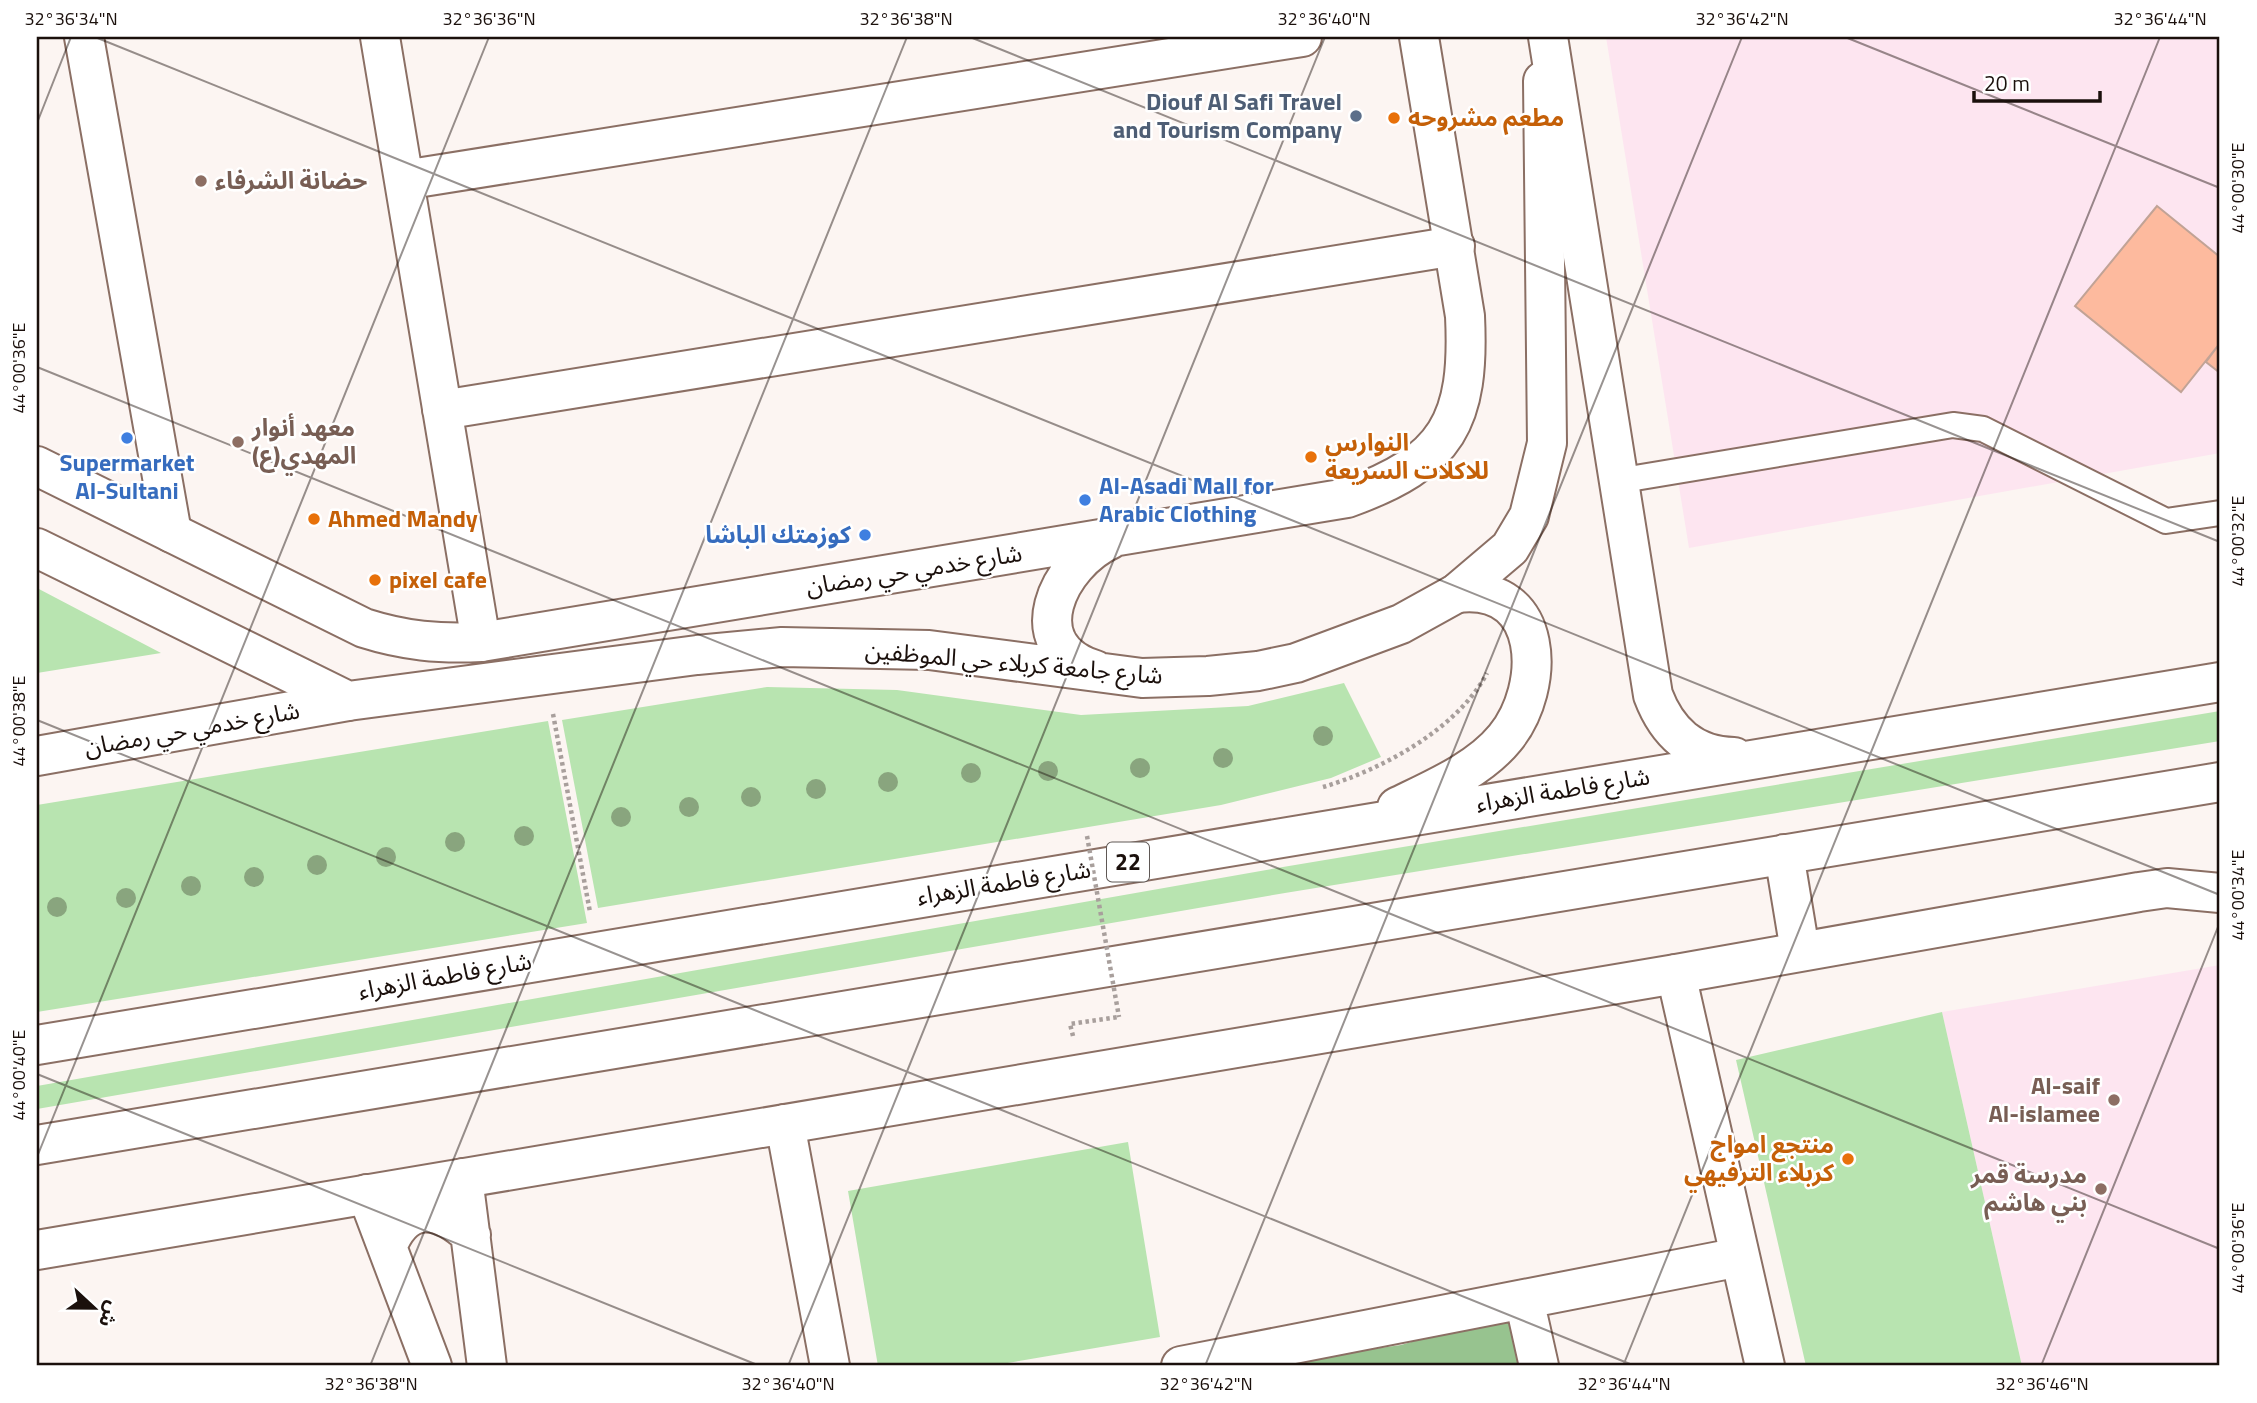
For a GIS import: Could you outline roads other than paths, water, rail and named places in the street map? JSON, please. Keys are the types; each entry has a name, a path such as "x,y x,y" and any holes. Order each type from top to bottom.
{"main road":[{"path":"85,37 172,533"},
{"path":"380,37 481,642"},
{"path":"404,180 1302,37"},
{"path":"442,410 1455,246 1419,37"},
{"name":"شارع جامعة كربلاء حي الموظفين","path":"348,701 697,655 782,648 929,650 1127,677 1208,676 1258,671 1296,663 1401,624 1457,593 1503,555 1522,530 1535,499 1546,452 1548,382 1542,37"},
{"path":"1548,37 1653,695 1662,719 1681,740 1703,751 1729,757 1771,756"},
{"name":"شارع خدمي حي رمضان","path":"37,466 365,628 415,641 442,644 481,642 1347,498 1381,485 1419,461 1451,427 1458,412 1467,357 1455,246"},
{"path":"1116,536 1098,544 1071,572 1053,607 1052,625 1055,640 1073,662 1127,677"},
{"path":"37,548 348,701"},
{"path":"1359,824 1446,782 1489,754 1507,736 1526,702 1532,677 1532,652 1524,623 1498,599 1478,593 1457,593"},
{"name":"شارع فاطمة الزهراء","path":"37,1045 2220,681"},
{"name":"شارع خدمي حي رمضان","path":"37,756 348,701"},
{"path":"37,1145 2214,785"},
{"path":"1784,854 1800,951"},
{"path":"37,1250 1676,974 2157,889 2196,888 2220,893"},
{"path":"1676,974 1765,1366"},
{"path":"785,1124 830,1366"},
{"path":"463,1178 487,1366"},
{"path":"367,1195 432,1366"},
{"path":"387,1247 392,1234 403,1221 418,1213 433,1212 448,1216 471,1235"},
{"path":"1181,1366 1740,1257"},
{"path":"1524,1299 1539,1366"}],"lane":[{"path":"1617,481 1953,425 1983,429 2166,521 2220,513"}],"place":[{"name":"Diouf Al Safi Travel and Tourism Company","path":"1356,116"},
{"name":"مطعم مشروحه","path":"1394,118"},
{"name":"حضانة الشرفاء","path":"201,181"},
{"name":"Supermarket Al-Sultani","path":"127,438"},
{"name":"معهد أنوار المهدي(ع)","path":"238,442"},
{"name":"النوارس للاكلات السريعة","path":"1311,457"},
{"name":"Al-Asadi Mall for Arabic Clothing","path":"1085,500"},
{"name":"Ahmed Mandy","path":"314,519"},
{"name":"كوزمتك الباشا","path":"865,535"},
{"name":"pixel cafe","path":"375,580"},
{"name":"Al-saif Al-islamee","path":"2114,1100"},
{"name":"منتجع امواج كربلاء الترفيهي","path":"1848,1159"},
{"name":"مدرسة قمر بني هاشم","path":"2101,1189"}]}
